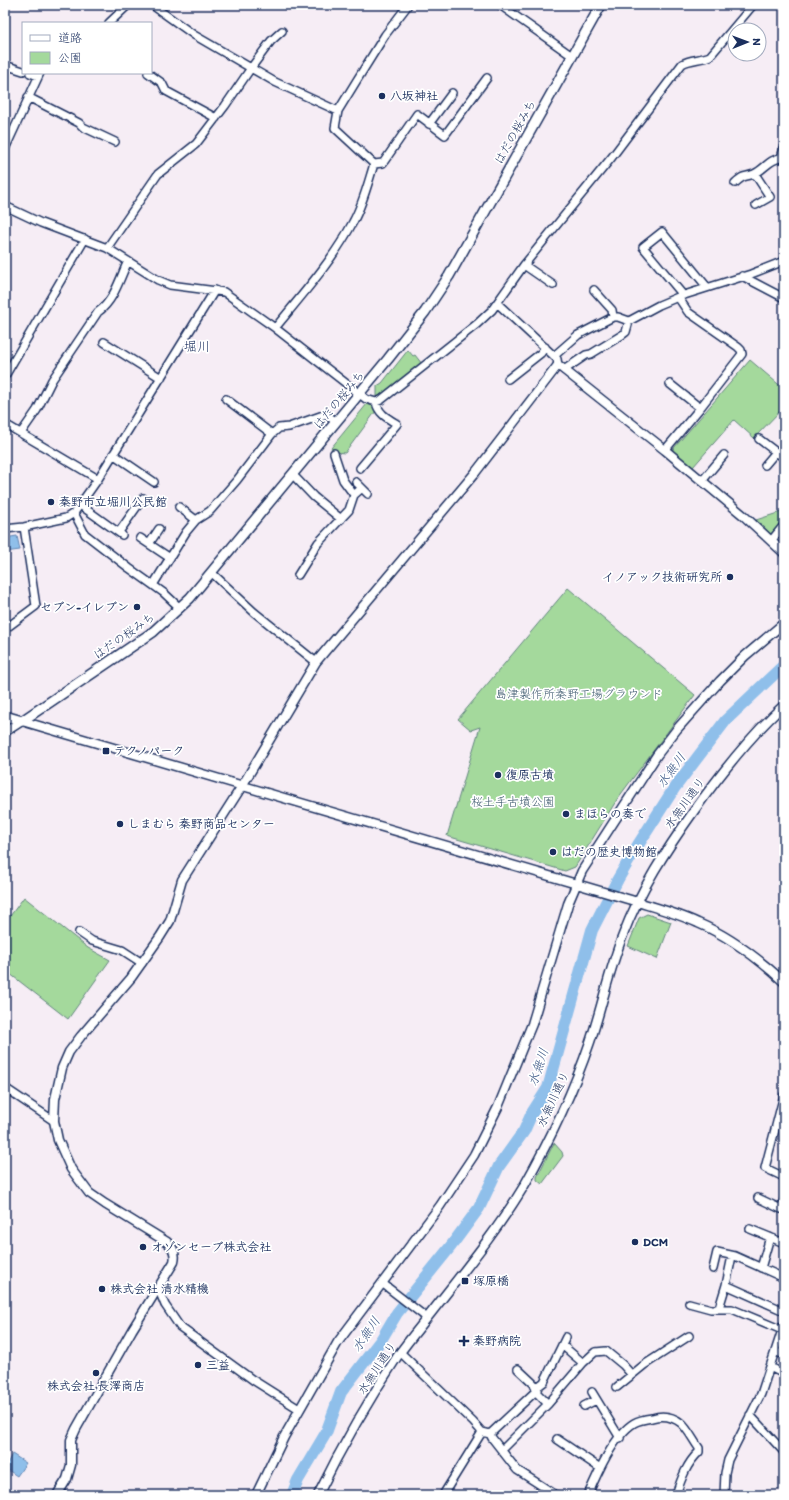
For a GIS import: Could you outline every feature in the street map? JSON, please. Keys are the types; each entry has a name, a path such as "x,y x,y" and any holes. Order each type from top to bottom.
{"main road":[{"name":"はだの桜みち","path":"22,721 153,632 180,608 212,573 407,335 449,276 601,5"},
{"path":"5,716 22,721"}],"street":[{"path":"110,22 128,5"},
{"path":"152,5 194,35 251,68 281,85 338,111"},
{"path":"408,5 385,35 338,111 335,128 374,164 383,163 417,114 445,135 487,78"},
{"path":"500,5 572,56"},
{"path":"5,206 41,223 107,248 158,280 170,285 224,292 275,328 366,399 376,402 381,400 477,324 497,303 524,265 612,157 682,64 689,60 702,59 710,56 753,5"},
{"path":"107,248 158,174 196,144 271,41 282,31"},
{"path":"5,65 22,71"},
{"path":"5,149 39,74"},
{"path":"149,74 162,83 166,91 216,118"},
{"path":"429,124 452,93"},
{"path":"28,97 83,127 115,142"},
{"path":"735,183 743,176 755,174 774,158 782,160 784,148"},
{"path":"275,328 332,256 346,233 360,207 374,164"},
{"path":"755,174 770,197 756,206"},
{"path":"665,450 742,354 738,347 688,312 681,296 643,247 662,232 707,287"},
{"path":"5,376 85,239"},
{"path":"21,433 37,410 52,380 66,359 98,312 108,303 128,261"},
{"path":"57,1495 67,1480 71,1465 70,1440 132,1330 174,1262 175,1254 174,1249 167,1242 89,1193 71,1169 58,1140 54,1121 54,1099 57,1084 69,1052 142,963 160,937 170,921 182,880 242,786 316,662 561,368 590,354 622,335 626,332 629,321 659,305 784,261"},
{"path":"524,265 553,286"},
{"path":"742,276 784,298"},
{"path":"5,530 66,518 74,513 98,479 215,290"},
{"path":"594,290 612,310 613,317"},
{"path":"497,303 557,359 561,368 665,450 784,553"},
{"path":"554,356 578,335 613,317 618,316 629,321"},
{"path":"104,342 161,378"},
{"path":"508,379 541,353 545,347"},
{"path":"670,384 700,408"},
{"path":"226,399 272,434"},
{"path":"360,468 397,424 388,419 377,409 376,402"},
{"path":"153,585 186,532 196,520 210,511 237,480 272,434 279,428 326,414 336,422"},
{"path":"5,424 98,479"},
{"path":"759,439 770,443 776,452 784,458"},
{"path":"766,465 776,452"},
{"path":"334,453 343,480 354,495"},
{"path":"113,454 154,482"},
{"path":"702,481 724,455"},
{"path":"293,475 314,497 341,519"},
{"path":"356,482 368,494"},
{"path":"298,575 318,542 349,510 354,495 362,488"},
{"path":"80,505 121,533 135,504 142,498"},
{"path":"179,507 196,520"},
{"path":"74,513 85,534 164,593 180,608"},
{"path":"771,541 784,525"},
{"path":"5,629 36,606 24,527"},
{"path":"149,544 159,529"},
{"path":"140,538 170,558"},
{"path":"212,573 254,612 316,662"},
{"path":"256,1495 299,1409 338,1342 385,1285 474,1155 498,1107 532,1024 568,904 582,871 657,755 677,729 720,681 745,656 784,623"},
{"name":"水無川通り","path":"318,1495 345,1444 400,1352 497,1228 524,1185 553,1130 574,1084 590,1041 610,971 634,901 668,847 729,763 766,722 784,705"},
{"path":"22,721 634,901 698,922 732,940 757,957 784,982"},
{"name":"はだの桜みち","path":"5,732 22,721"},
{"path":"79,932 92,941 122,950 142,963"},
{"path":"5,1088 54,1121"},
{"path":"784,1095 764,1168 784,1178"},
{"path":"758,1198 781,1209 784,1200"},
{"path":"750,1229 784,1243"},
{"path":"761,1268 770,1237"},
{"path":"713,1269 717,1248 784,1278"},
{"path":"719,1308 726,1285 732,1256"},
{"path":"385,1285 427,1318"},
{"path":"726,1285 784,1311"},
{"path":"158,1288 169,1313 180,1328 252,1380 299,1409"},
{"path":"689,1303 711,1308 732,1309 783,1327 761,1394 728,1460 724,1473 724,1495"},
{"path":"617,1387 644,1365 689,1336"},
{"path":"443,1495 486,1433 544,1382 566,1337"},
{"path":"562,1345 583,1363"},
{"path":"502,1450 548,1404 583,1363 595,1352 606,1351 623,1365 632,1375"},
{"path":"775,1351 784,1355"},
{"path":"400,1352 473,1422 492,1438 517,1470 556,1495"},
{"path":"770,1367 784,1374"},
{"path":"518,1370 537,1389 537,1393 548,1404"},
{"path":"592,1392 620,1438"},
{"path":"584,1406 596,1400"},
{"path":"750,1415 773,1438 784,1452"},
{"path":"588,1495 606,1457 624,1431 632,1424 640,1420 664,1416 682,1423 699,1448 699,1452 692,1458 686,1470 676,1495"},
{"path":"557,1439 600,1468"}],"green space":[{"path":"408,350 413,356 415,355 422,364 387,392 377,397 377,386 382,383"},
{"path":"750,360 784,389 784,407 754,438 734,420 693,467 673,451 673,449"},
{"path":"367,404 375,407 376,411 345,453 334,452 331,448"},
{"path":"784,511 784,521 774,533 771,534 756,520"},
{"name":"島津製作所秦野工場グラウンド","path":"568,588 695,695 618,798 575,867 565,871 447,836 480,727 471,730 458,719"},
{"path":"24,897 88,948 110,960 68,1019 5,970 5,923"},
{"path":"647,914 671,922 657,959 628,946 639,918"},
{"path":"554,1143 562,1152 563,1156 542,1184 537,1180 537,1177"}],"water":[{"path":"17,536 20,550 5,552 5,538"},
{"path":"12,1454 26,1463 17,1476 5,1468"}],"waterway":[{"name":"水無川","path":"292,1495 298,1480 326,1433 341,1392 381,1340 397,1313 451,1246 479,1208 499,1166 524,1131 532,1113 548,1088 592,930 618,879 638,845 675,787 726,720 784,665"}],"place":[{"name":"八坂神社","path":"382,96"},
{"name":"秦野市立堀川公民館","path":"51,502"},
{"name":"イノアック技術研究所","path":"730,577"},
{"name":"セブン-イレブン","path":"137,607"},
{"name":"テクノパーク","path":"106,751"},
{"name":"復原古墳","path":"498,775"},
{"name":"まほらの奏で","path":"566,814"},
{"name":"しまむら 秦野商品センター","path":"120,824"},
{"name":"はだの歴史博物館","path":"553,852"},
{"name":"DCM","path":"635,1242"},
{"name":"オゾンセーブ株式会社","path":"143,1247"},
{"name":"塚原橋","path":"465,1281"},
{"name":"株式会社 清水精機","path":"102,1289"},
{"name":"秦野病院","path":"464,1341"},
{"name":"三益","path":"198,1365"},
{"name":"株式会社 長澤商店","path":"96,1373"}],"district":[{"name":"堀川","path":"197,346"}],"park label":[{"name":"桜土手古墳公園","path":"513,802"}]}
